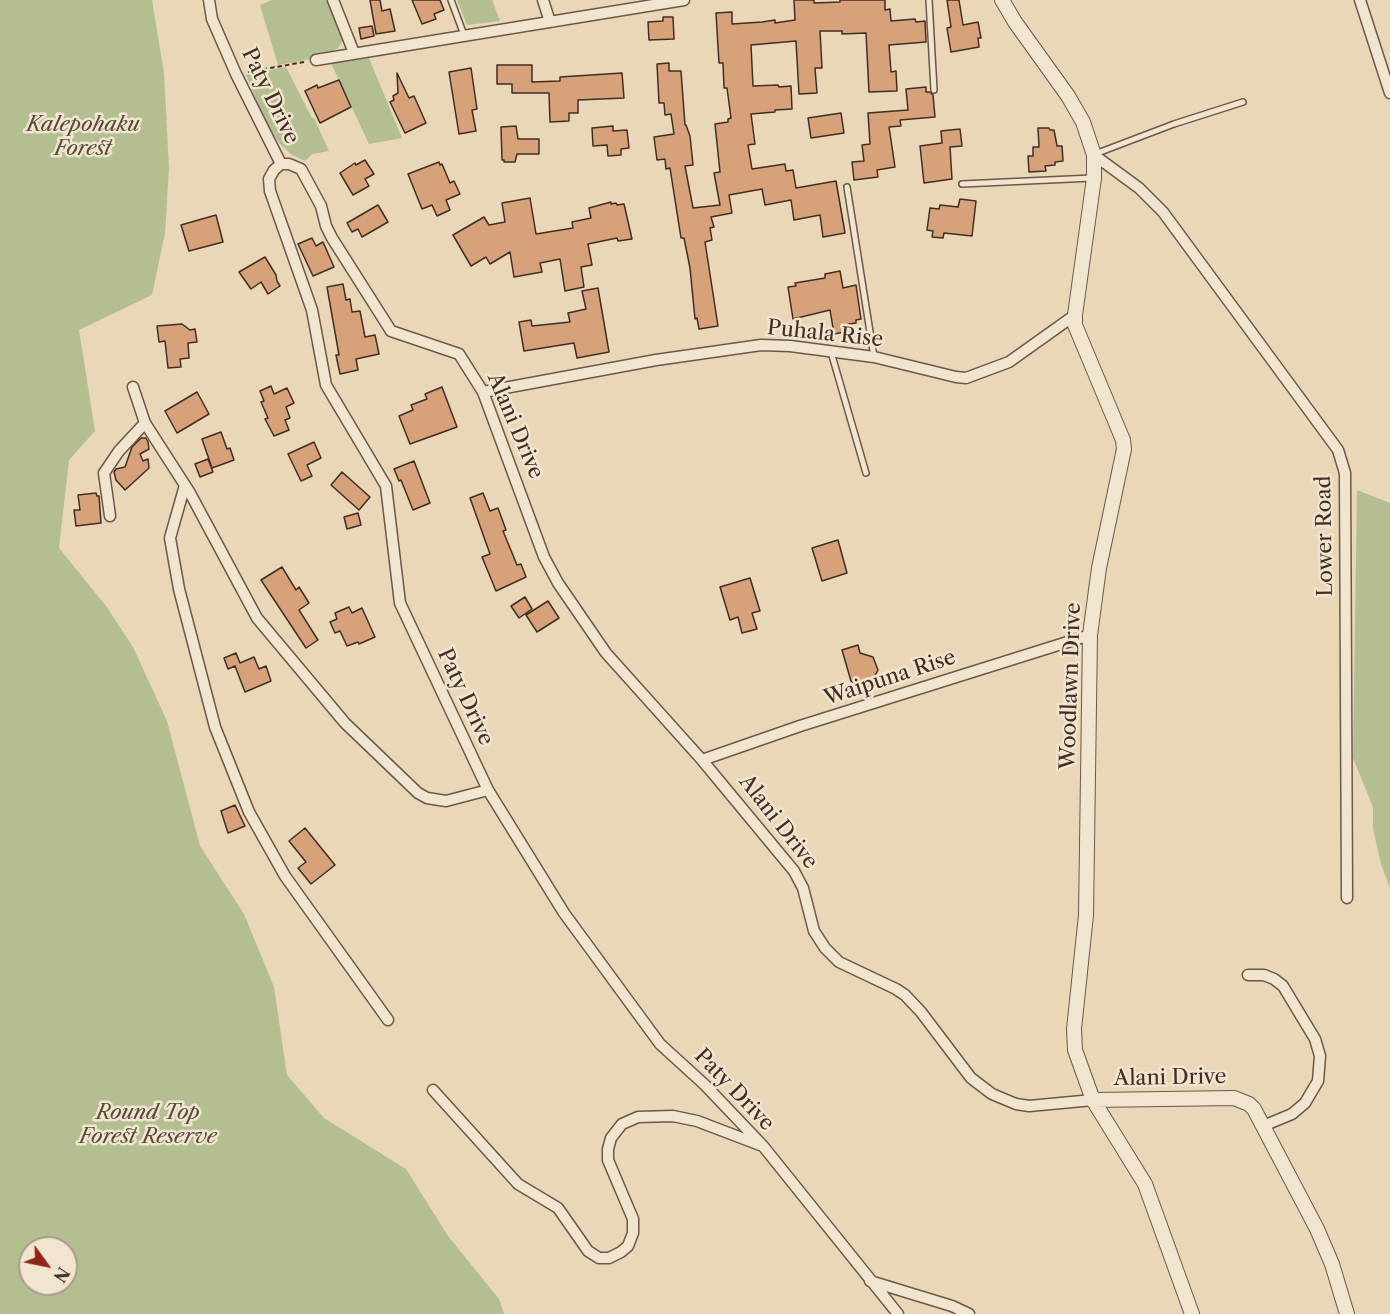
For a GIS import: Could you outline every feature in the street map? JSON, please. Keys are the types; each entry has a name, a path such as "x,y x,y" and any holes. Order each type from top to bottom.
{"street":[{"name":"Paty Drive","path":"209,0 212,19 236,74 281,164 269,179 270,191 312,310 326,385 386,486 400,603 488,790 564,913 660,1044 705,1085 763,1146 898,1314"},
{"path":"333,0 354,52"},
{"path":"543,0 550,22"},
{"path":"316,60 684,0"},
{"name":"Woodlawn Drive","path":"1002,0 1068,96 1083,122 1094,155 1094,178 1075,325 1123,440 1124,449 1098,568 1090,635 1086,915 1073,1040 1093,1100 1145,1184 1192,1314"},
{"path":"1360,0 1390,93"},
{"name":"Lower Road","path":"1094,155 1139,188 1163,212 1338,450 1342,461 1346,494 1347,898"},
{"name":"Alani Drive","path":"281,164 289,164 301,169 321,206 332,238 391,331 459,354 483,392 544,557 558,583 606,653 702,760 794,871 803,888 814,931 825,948 839,962 896,989 914,1003 971,1078 981,1087 1004,1100 1029,1106 1093,1100 1234,1098 1245,1101 1251,1106 1263,1126 1317,1229 1332,1264 1347,1314"},
{"name":"Puhala Rise","path":"483,392 656,360 741,348 790,346 874,357 966,378 1009,362 1075,315"},
{"path":"133,387 145,423 185,485 257,618 345,723 418,793 427,798 446,801 488,790"},
{"path":"110,516 104,474 118,450 145,423"},
{"path":"185,485 170,538 179,589 215,727 249,812 285,876 388,1020"},
{"name":"Waipuna Rise","path":"702,760 800,726 1090,635"},
{"path":"1248,975 1264,975 1283,986 1315,1039 1320,1056 1318,1081 1305,1103 1292,1114 1263,1126"},
{"path":"433,1090 518,1184 558,1208 588,1251 599,1258 609,1258 621,1252 628,1246 633,1233 633,1219 608,1160 611,1138 622,1124 638,1117 673,1116 697,1121 763,1146"},
{"path":"870,1281 952,1306 969,1314"}],"lane":[{"path":"451,0 464,35"},
{"path":"929,0 934,90"},
{"path":"1094,155 1174,124 1243,102"},
{"path":"962,184 1094,178"},
{"path":"847,187 874,357"},
{"path":"831,351 866,473"}],"path":[{"path":"236,74 316,60"}],"green space":[{"name":"Round Top Forest Reserve","path":"0,0 152,0 164,73 169,168 165,233 152,295 79,330 95,431 69,460 59,548 106,606 133,647 167,721 200,846 244,914 274,987 287,1075 324,1118 406,1169 448,1236 499,1299 504,1314 0,1314"},
{"path":"272,0 327,0 342,42 332,51 315,54 315,58 278,65 260,5"},
{"path":"457,0 492,0 500,21 467,25"},
{"path":"369,58 402,138 369,144 331,63"},
{"path":"286,67 329,151 312,154 305,161 292,155 279,143 266,124 246,75"},
{"path":"1357,490 1390,503 1390,888 1381,864 1373,829 1373,807 1353,758"}],"building":[{"path":"370,0 380,0 382,11 390,9 395,31 376,34"},
{"path":"412,0 440,0 444,10 434,14 436,19 422,24"},
{"path":"794,0 814,0 814,3 840,2 840,0 885,0 885,10 890,9 891,21 915,19 916,22 925,21 926,42 889,45 891,72 896,71 897,91 869,92 866,33 842,34 842,31 820,31 822,68 815,68 817,93 799,94 796,41 751,45 753,86 791,86 792,109 751,114 755,144 748,145 752,169 785,164 786,171 793,170 796,188 836,181 845,233 823,237 820,215 794,220 791,200 765,205 762,189 729,195 732,213 711,217 714,227 710,228 712,240 705,242 718,326 699,329 697,318 695,319 690,268 684,238 681,238 670,168 666,169 665,159 657,160 654,137 674,134 671,114 665,115 664,103 659,103 657,64 669,63 669,71 681,71 685,125 690,136 693,165 685,166 693,208 720,205 714,173 720,172 715,124 728,122 731,118 727,88 724,88 723,63 719,63 716,13 732,12 732,24 795,20"},
{"path":"947,0 959,0 963,25 978,22 981,38 978,38 979,47 951,52 947,28 951,27"},
{"path":"663,17 673,17 674,39 649,40 648,22 663,21"},
{"path":"372,26 374,36 361,39 359,28"},
{"path":"497,65 532,65 532,82 560,81 560,77 622,73 624,98 578,100 578,113 569,113 569,121 550,122 549,93 512,93 512,84 497,84"},
{"path":"471,68 477,109 472,110 476,131 459,134 449,72"},
{"path":"397,73 409,98 414,96 426,123 405,133 390,102 398,93"},
{"path":"339,80 351,107 320,123 305,91 317,85 318,88"},
{"path":"926,87 926,92 933,95 935,117 900,120 901,126 889,127 895,167 877,170 878,177 854,180 852,162 864,161 862,145 870,144 868,113 908,110 906,89"},
{"path":"841,113 844,133 811,138 808,118"},
{"path":"516,126 518,139 539,139 539,154 517,154 515,162 504,162 502,160 501,127"},
{"path":"613,126 613,131 627,130 629,148 621,149 621,155 608,156 607,145 593,146 592,128"},
{"path":"1038,128 1054,130 1057,146 1062,146 1063,161 1045,166 1046,171 1029,172 1028,156 1033,156 1033,147 1039,147"},
{"path":"960,129 962,146 950,147 952,179 924,183 920,146 942,143 941,131"},
{"path":"365,160 374,174 365,179 369,186 353,195 340,173 355,163 356,165"},
{"path":"439,162 450,183 454,181 460,194 446,200 450,210 437,216 432,205 422,209 408,174"},
{"path":"530,198 536,234 573,228 572,222 591,218 589,208 611,202 617,205 624,204 632,239 618,241 617,238 588,244 592,265 581,267 584,287 565,291 560,259 540,263 542,272 514,277 510,252 490,264 486,257 471,266 453,235 484,217 489,225 505,222 502,203"},
{"path":"960,199 976,201 972,236 944,233 943,238 932,237 933,231 927,230 930,208 939,209 940,205 958,207"},
{"path":"378,205 388,222 362,237 358,229 352,232 347,223"},
{"path":"216,215 223,242 189,251 181,225"},
{"path":"312,238 316,246 323,242 334,267 313,276 298,244"},
{"path":"265,257 280,286 268,294 261,282 251,289 239,272"},
{"path":"840,271 843,288 856,285 861,319 849,324 850,331 834,334 830,310 793,319 788,287 796,286 795,283 825,278 825,274"},
{"path":"343,284 346,300 350,299 352,312 360,311 365,337 375,335 379,354 356,359 358,370 340,374 336,355 339,355 327,287"},
{"path":"598,288 609,352 577,358 574,343 524,351 519,322 531,320 532,326 570,322 568,313 586,309 582,291"},
{"path":"182,324 190,330 195,329 197,342 188,343 189,358 180,359 181,367 168,368 165,341 159,342 157,326"},
{"path":"271,386 274,394 287,388 294,403 286,407 290,418 285,420 289,430 274,436 265,419 268,418 261,402 264,401 260,391"},
{"path":"442,387 457,427 410,444 399,416 413,410 411,405 427,399 425,394"},
{"path":"197,392 209,414 177,433 165,411"},
{"path":"221,432 234,460 212,468 202,439"},
{"path":"141,438 146,438 148,442 149,449 140,454 143,461 148,459 149,468 125,490 116,480 114,472 116,469 125,467 132,447"},
{"path":"314,442 321,458 307,465 312,476 301,481 288,454"},
{"path":"208,459 213,472 200,477 195,464"},
{"path":"414,461 430,503 413,510 394,469"},
{"path":"342,472 370,497 359,510 331,485"},
{"path":"96,493 99,496 101,523 76,526 74,510 80,510 78,495"},
{"path":"483,493 490,511 498,508 506,530 503,531 517,565 521,564 526,577 496,591 482,557 490,554 470,498"},
{"path":"358,513 361,525 347,529 344,517"},
{"path":"838,540 847,573 822,581 812,548"},
{"path":"282,567 296,590 299,587 309,603 299,610 318,640 306,648 261,580"},
{"path":"750,578 760,611 752,613 757,629 742,633 738,617 730,620 720,587"},
{"path":"525,597 532,609 519,618 511,606"},
{"path":"548,601 559,618 537,632 526,615"},
{"path":"349,607 352,613 362,608 375,637 347,646 340,631 335,633 330,622 337,619 335,613"},
{"path":"858,645 860,653 873,657 878,670 867,690 851,681 842,650"},
{"path":"236,653 240,663 254,657 259,669 266,666 271,681 245,692 235,666 228,669 224,658"},
{"path":"235,805 245,826 228,833 221,811"},
{"path":"305,828 335,865 311,884 298,868 306,862 289,841"}],"park label":[{"name":"Kalepohaku Forest","path":"83,137"}]}
